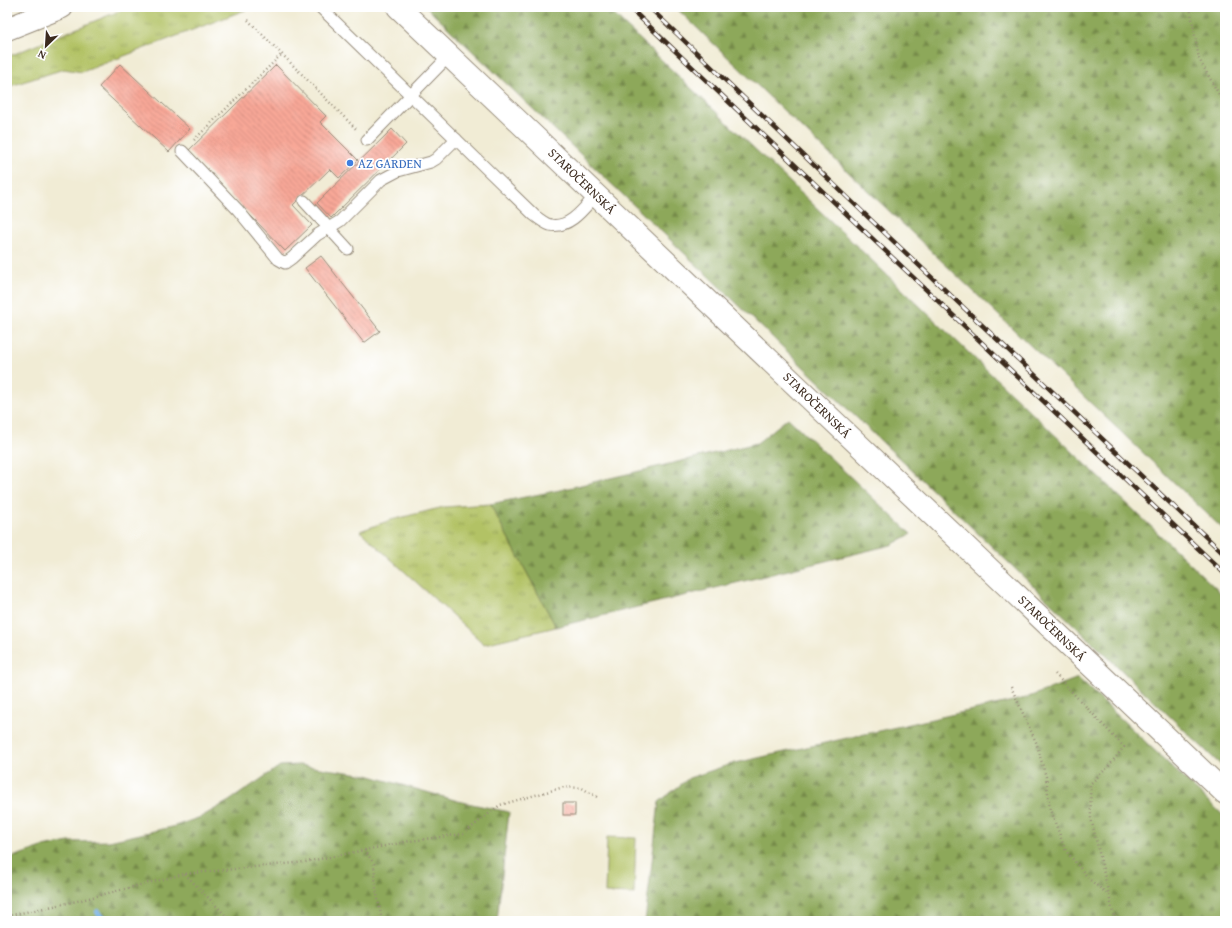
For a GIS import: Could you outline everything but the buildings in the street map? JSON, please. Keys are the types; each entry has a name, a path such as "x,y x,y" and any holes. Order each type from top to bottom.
{"main road":[{"path":"7,29 62,7"},
{"name":"STAROČERNSKÁ","path":"403,10 1225,793"}],"lane":[{"path":"320,7 534,215 549,224 563,224 577,215 596,195"},
{"path":"367,140 450,55"},
{"path":"182,151 238,210 278,259 282,262 288,262 317,235 340,221 381,180 398,171 431,162 456,139"},
{"path":"304,201 348,249"}],"path":[{"path":"1190,7 1199,59 1225,105"},
{"path":"248,20 367,140"},
{"path":"182,151 282,54"},
{"path":"1055,674 1124,747 1108,767 1090,784 1091,818 1115,921"},
{"path":"1011,687 1036,742 1046,777 1050,810 1066,851 1090,880 1109,895"},
{"path":"7,916 77,901 184,874 305,862 410,841 463,834 500,806 564,787 582,788 597,797"},
{"path":"365,850 374,864 376,889 382,921"},
{"path":"184,874 231,921"}],"green space":[{"path":"129,7 253,7 82,72 64,69 7,87 7,57"},
{"path":"426,7 606,7 1225,597 1225,769"},
{"path":"675,7 1225,7 1225,531"},
{"path":"788,418 911,534 891,545 556,627 490,504 560,490 757,443"},
{"path":"490,504 556,627 484,644 360,531 391,520 444,507"},
{"path":"1078,678 1225,817 1225,921 645,921 659,802 689,778 731,764 1026,698"},
{"path":"299,765 367,775 458,801 509,812 497,921 7,921 7,859 42,847 69,842 109,841 172,827 201,817 229,801 280,766"},
{"path":"607,837 636,838 634,894 605,893"}],"waterway":[{"path":"98,912 104,921"}],"railway":[{"path":"629,7 1225,574"},
{"path":"649,7 870,219 1225,555"}],"place":[{"name":"AZ GARDEN","path":"350,163"}]}
